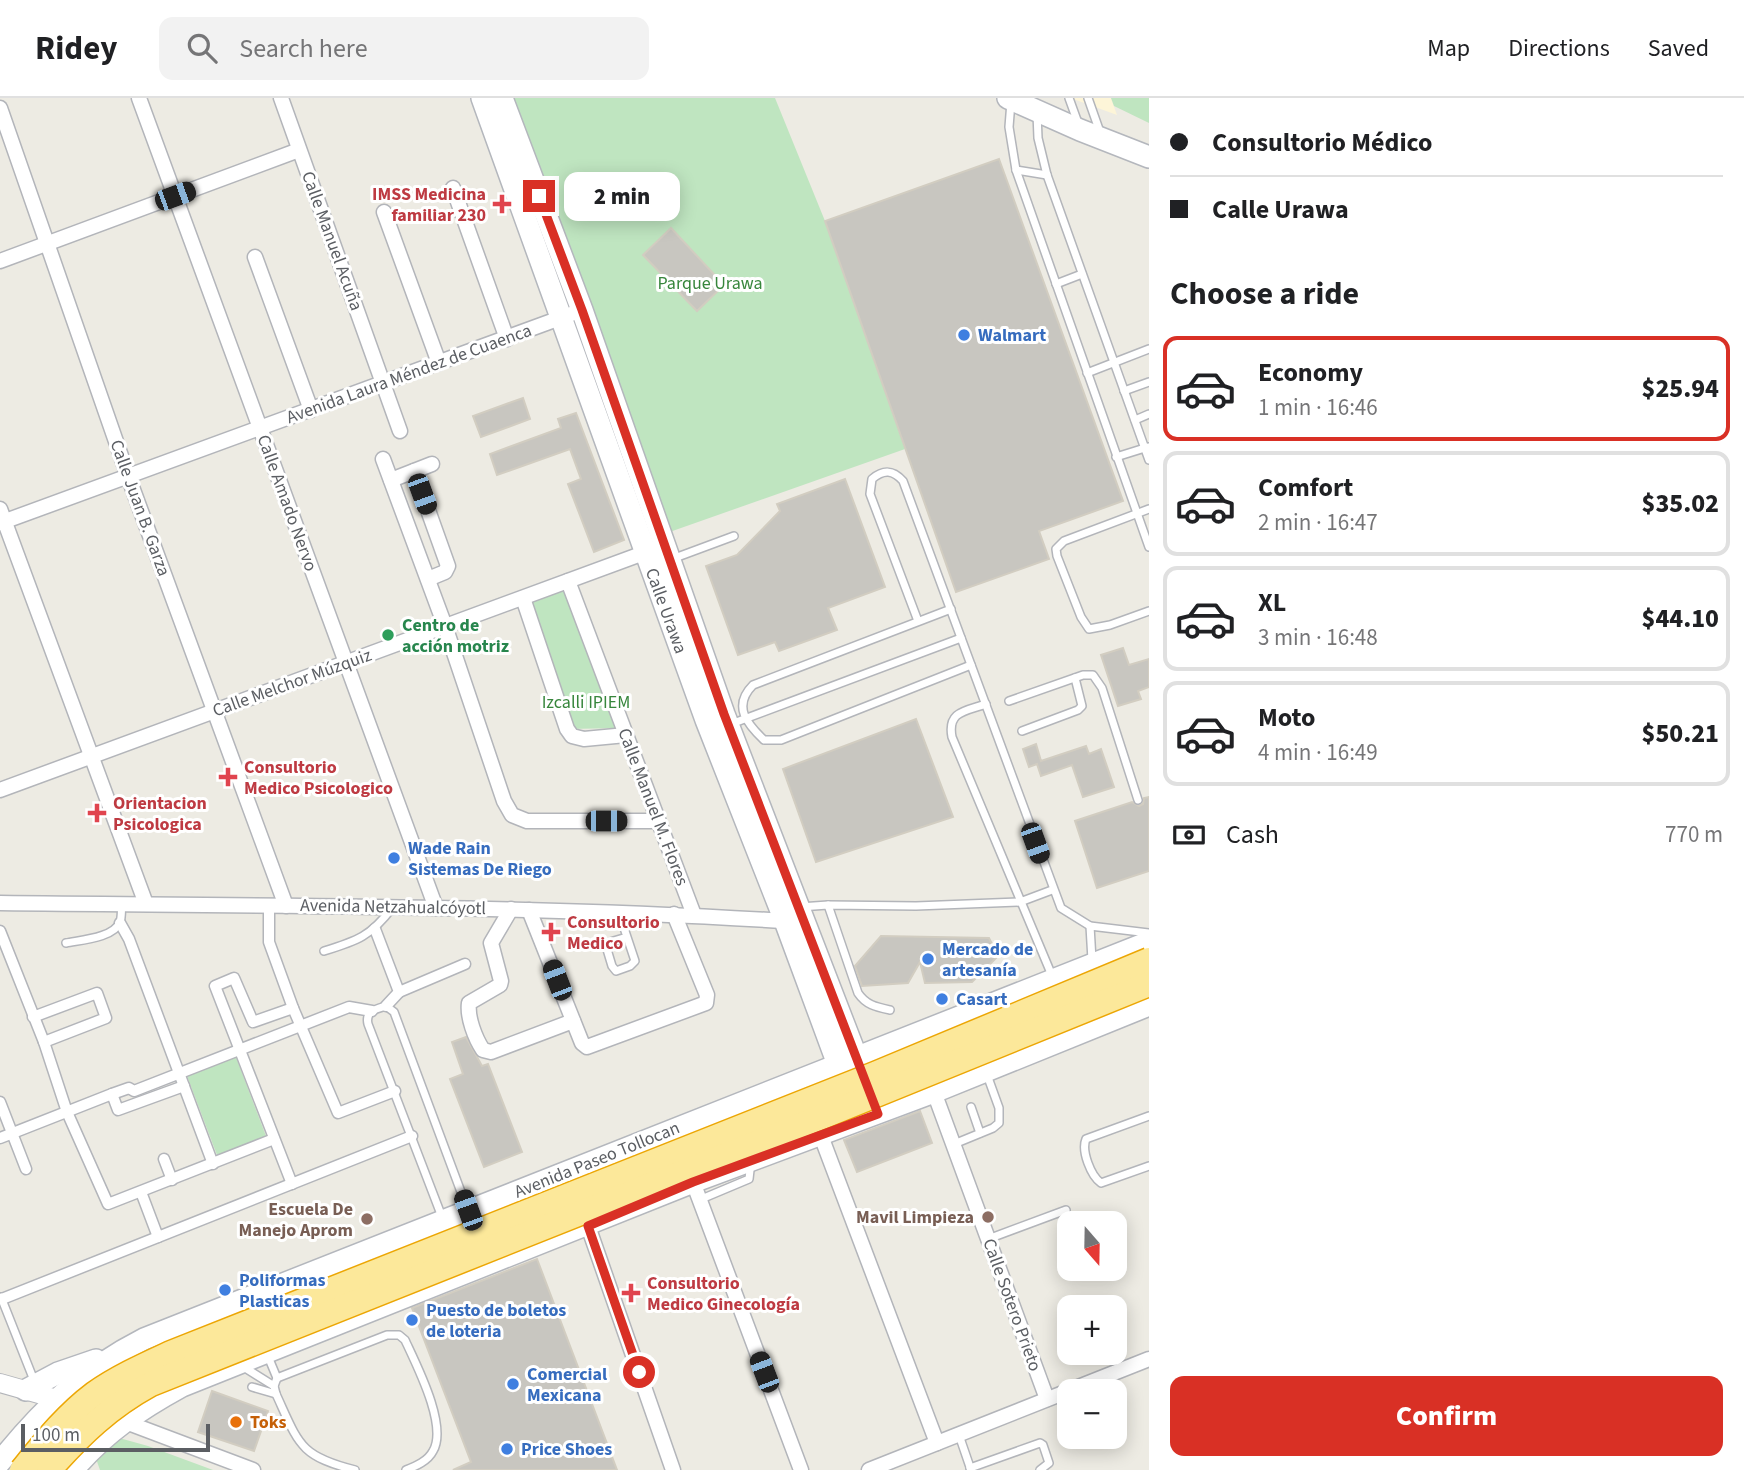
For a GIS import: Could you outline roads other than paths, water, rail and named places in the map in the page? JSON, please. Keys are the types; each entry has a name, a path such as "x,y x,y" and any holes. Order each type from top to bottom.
{"highway":[{"name":"Avenida Paseo Tollocan","path":"22,1470 69,1416 94,1395 124,1376 171,1353 875,1074 1149,960"},
{"path":"49,1470 100,1416 151,1384 1149,984"}],"main road":[{"name":"Calle Urawa","path":"482,98 572,314"},
{"name":"Calle Urawa","path":"502,98 572,314 659,553 726,720 792,914 870,1117"},
{"path":"1010,99 1149,157"},
{"name":"Avenida Paseo Tollocan","path":"0,1462 57,1398 111,1356 185,1322 1149,942"},
{"path":"1031,988 1037,989 1049,1002 1054,1018 1051,1035 1041,1049"},
{"path":"73,1470 90,1449 123,1421 181,1386 588,1226 696,1191 747,1162 870,1117 1149,1005"},
{"path":"910,1035 898,1050 895,1059 899,1072 914,1087 934,1092"},
{"path":"773,1090 784,1087 800,1105 802,1129 795,1144"},
{"path":"185,1322 180,1340 186,1353 202,1367 229,1367"},
{"path":"30,1387 83,1363 111,1356"},
{"path":"18,1440 29,1441 42,1448 53,1460 57,1470"}],"street":[{"name":"Calle Amado Nervo","path":"139,98 436,908"},
{"name":"Calle Manuel Acuña","path":"281,98 400,431"},
{"name":"Calle Juan B. Garza","path":"0,108 128,476 286,906"},
{"path":"0,261 299,150"},
{"path":"453,188 507,339"},
{"path":"384,212 439,363"},
{"path":"254,257 311,410"},
{"name":"Avenida Laura Méndez de Cuaenca","path":"2,518 128,476 572,314"},
{"path":"383,459 512,815 527,821 658,821"},
{"path":"391,480 432,464"},
{"path":"414,471 448,566 445,572 428,579"},
{"path":"2,518 146,904"},
{"name":"Calle Melchor Múzquiz","path":"0,790 568,581 659,553"},
{"name":"Calle Manuel M. Flores","path":"568,581 694,915"},
{"path":"523,598 567,729 572,736 584,739 626,735"},
{"name":"Avenida Netzahualcóyotl","path":"0,902 511,909 694,915 792,914"},
{"path":"269,905 268,942 338,1113 394,1091"},
{"path":"511,909 491,943 500,985 469,1003 468,1009 479,1044 482,1049 491,1052 573,1021"},
{"path":"529,910 582,1043 587,1047 706,1003 706,995 674,914"},
{"path":"120,923 129,939 213,1164"},
{"path":"375,929 399,992"},
{"path":"0,931 44,1042 67,1112 108,1204 274,1139"},
{"path":"386,1006 399,992 466,964"},
{"path":"292,1184 215,986 234,978 253,1022 293,1008"},
{"path":"33,1017 97,993 106,1018 44,1042"},
{"path":"0,1138 129,1088 134,1091 349,1006 372,1011"},
{"path":"112,1094 118,1110 184,1086"},
{"name":"Calle Sotero Prieto","path":"934,1092 1047,1399"},
{"path":"0,1102 26,1169"},
{"path":"1,1297 412,1136"},
{"path":"821,1136 937,1443"},
{"path":"164,1159 172,1180"},
{"path":"696,1191 801,1470"},
{"path":"141,1192 158,1237"},
{"path":"588,1226 673,1470"},
{"path":"869,1470 1149,1359"},
{"path":"1,1381 30,1387 253,1470"}],"lane":[{"path":"1069,98 1080,130"},
{"path":"1088,98 1103,139"},
{"path":"1010,99 1009,128 1016,170 1149,547"},
{"path":"1037,112 1038,138 1047,175 1113,362 1147,448 1149,460"},
{"path":"1016,170 1047,175"},
{"path":"1056,284 1082,274"},
{"path":"1087,373 1149,349"},
{"path":"1124,391 1149,382"},
{"path":"1135,419 1149,414"},
{"path":"1116,457 1147,448"},
{"path":"918,621 870,494 872,479 889,471 896,473 903,481 1052,890 1061,908 1090,926 1149,933"},
{"path":"1149,509 1064,541 1056,549 1081,617 1089,629 1110,625 1149,611"},
{"path":"659,553 734,536"},
{"path":"726,720 745,693 763,680 951,609"},
{"path":"726,720 961,638"},
{"path":"726,720 764,740 780,740 971,666"},
{"path":"1009,701 1075,678 1093,675 1098,679 1138,800"},
{"path":"1022,731 1078,710 1082,706 1075,678"},
{"path":"986,704 958,714 952,719 952,737 1054,979"},
{"path":"792,914 828,905 916,906 1020,902 1052,890"},
{"path":"66,943 106,934 120,923 122,904"},
{"path":"828,905 858,993 864,1001 890,1010"},
{"path":"324,951 355,942 375,929 392,907"},
{"path":"619,913 627,937 635,961 630,967 616,971 606,946 610,942 627,937"},
{"path":"1090,926 1093,964"},
{"path":"444,1221 368,1024 368,1016 372,1011 386,1006 394,1012 468,1210"},
{"path":"953,1144 999,1123 1000,1117 986,1071"},
{"path":"971,1107 980,1133"},
{"path":"1149,1116 1092,1136 1087,1139 1084,1147 1094,1177 1101,1183 1149,1166"},
{"path":"988,1239 1066,1210"},
{"path":"1,1297 30,1387"},
{"path":"252,1387 276,1386 387,1335 399,1335 405,1340 415,1362 436,1421 438,1438 432,1454 409,1470"},
{"path":"267,1353 276,1386 299,1442 310,1455 355,1470"},
{"path":"229,1367 276,1386"},
{"path":"959,1434 970,1469 1040,1443 1049,1463 1040,1470"}],"place":[{"name":"IMSS Medicina familiar 230","path":"502,204"},
{"name":"Walmart","path":"964,335"},
{"name":"Centro de acción motriz","path":"388,635"},
{"name":"Consultorio Medico Psicologico","path":"228,777"},
{"name":"Orientacion Psicologica","path":"97,813"},
{"name":"Wade Rain Sistemas De Riego","path":"394,858"},
{"name":"Consultorio Medico","path":"551,932"},
{"name":"Mercado de artesanía","path":"928,959"},
{"name":"Casart","path":"942,999"},
{"name":"Mavil Limpieza","path":"988,1217"},
{"name":"Escuela De Manejo Aprom","path":"367,1219"},
{"name":"Poliformas Plasticas","path":"225,1290"},
{"name":"Consultorio Medico Ginecología","path":"631,1293"},
{"name":"Puesto de boletos de loteria","path":"412,1320"},
{"name":"Comercial Mexicana","path":"513,1384"},
{"name":"Toks","path":"236,1422"},
{"name":"Price Shoes","path":"507,1449"}],"park label":[{"name":"Parque Urawa","path":"710,283"},
{"name":"Izcalli IPIEM","path":"586,702"}]}
